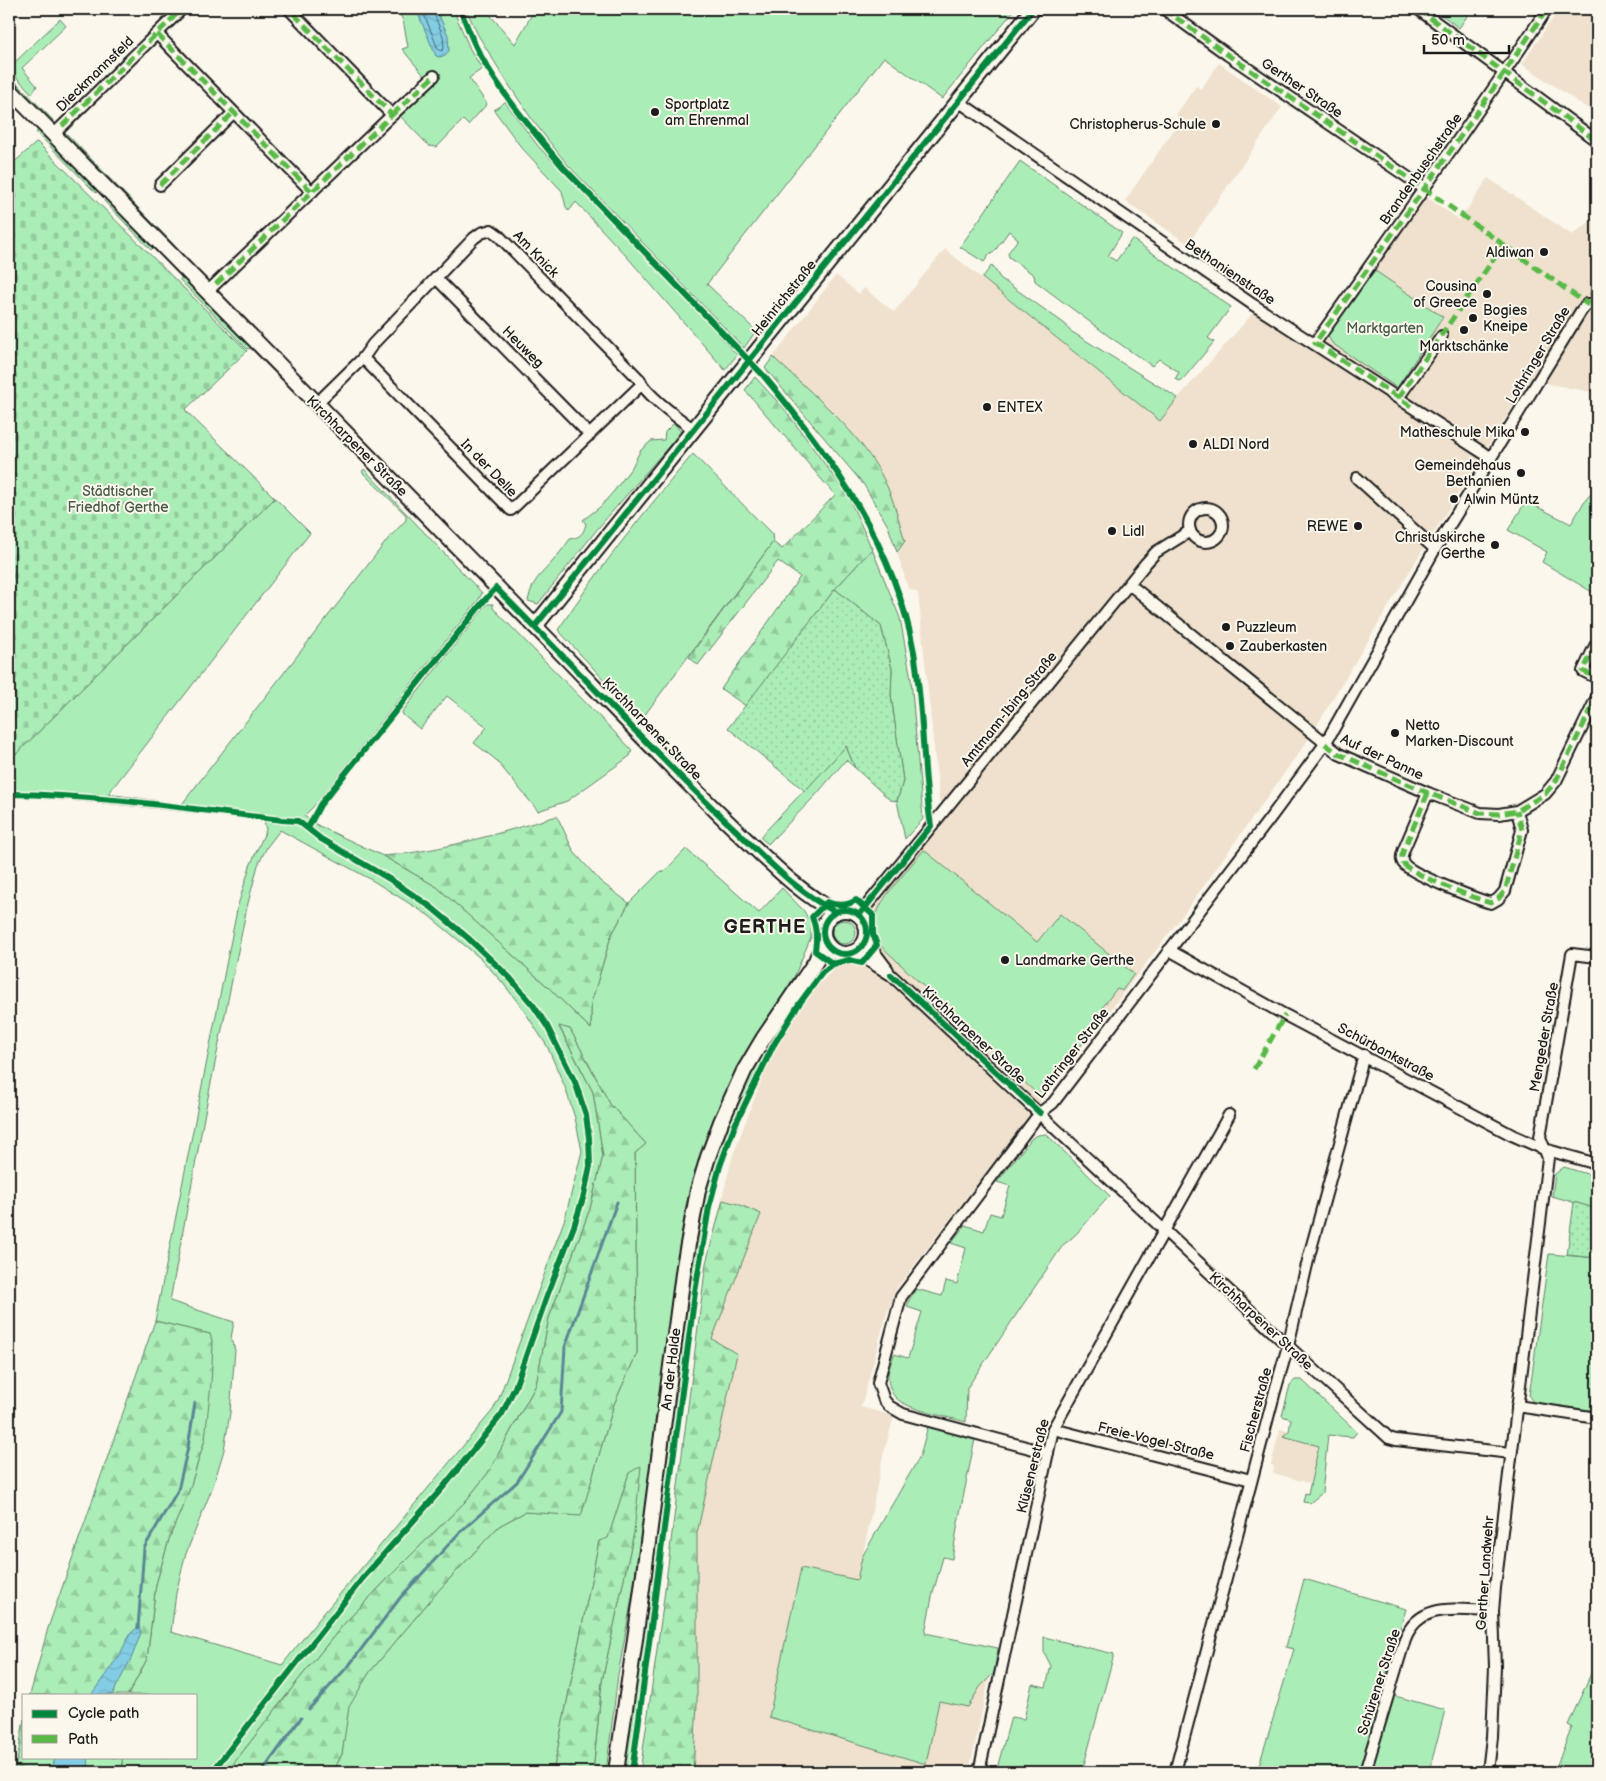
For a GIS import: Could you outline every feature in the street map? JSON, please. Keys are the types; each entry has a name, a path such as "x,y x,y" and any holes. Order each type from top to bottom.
{"street":[{"name":"Dieckmannsfeld","path":"53,135 182,9"},
{"path":"289,9 392,115"},
{"name":"Heinrichstraße","path":"535,626 1032,9"},
{"name":"Gerther Straße","path":"1164,9 1425,189"},
{"path":"1418,9 1597,141"},
{"name":"Brandenbuschstraße","path":"1315,343 1425,189 1546,9"},
{"path":"157,34 312,192"},
{"path":"208,292 434,76"},
{"name":"Kirchharpener Straße","path":"9,89 535,626 651,748 794,884 836,912"},
{"name":"Bethanienstraße","path":"958,101 1190,262 1491,458"},
{"path":"160,185 233,113"},
{"name":"Am Knick","path":"316,404 363,358 474,238 487,230 494,231 640,380 641,385 694,430"},
{"name":"Heuweg","path":"436,278 590,434"},
{"name":"Lothringer Straße","path":"1048,1453 903,1414 889,1406 881,1395 878,1379 901,1297 1040,1113 1053,1103 1325,744 1435,549 1581,311 1592,304"},
{"path":"1398,398 1442,336"},
{"name":"In der Delle","path":"363,358 511,510 641,385"},
{"path":"1357,478 1435,549"},
{"name":"Amtmann-Ibing-Straße","path":"859,915 1156,552 1190,531"},
{"path":"1129,584 1325,744"},
{"path":"1597,648 1595,646 1583,671 1597,678"},
{"name":"Auf der Panne","path":"1325,744 1339,754 1428,793 1480,813 1499,814 1517,811 1545,794 1556,781 1597,698"},
{"name":"Auf der Panne","path":"1428,793 1404,850 1401,858 1402,862 1409,869 1457,891 1491,903 1498,899 1505,891 1522,830 1517,811"},
{"name":"Kirchharpener Straße","path":"794,884 816,912 823,934"},
{"path":"848,910 859,915 865,925 866,936 859,948 848,953 831,949 823,934 825,921 836,912 848,910"},
{"name":"An der Halde","path":"616,1772 684,1266 698,1190 721,1122 744,1072 767,1033 816,961 823,934"},
{"name":"Kirchharpener Straße","path":"866,936 873,950 892,975 1288,1346 1389,1438 1511,1454"},
{"name":"Schürbankstraße","path":"1168,950 1512,1135 1544,1149 1597,1164"},
{"name":"Kirchharpener Straße","path":"848,953 892,975"},
{"name":"An der Halde","path":"798,989 828,961 848,953"},
{"name":"Mengeder Straße","path":"1544,1149 1540,1137 1572,954 1597,957"},
{"name":"Fischerstraße","path":"1175,1772 1288,1346 1309,1256 1364,1055"},
{"name":"Klüsenerstraße","path":"979,1772 1053,1429 1229,1114"},
{"name":"Gerther Landwehr","path":"1488,1772 1492,1746 1495,1667 1493,1611 1548,1158 1544,1149"},
{"path":"1517,1406 1597,1418"},
{"name":"Freie-Vogel-Straße","path":"1053,1429 1251,1480"},
{"name":"Schürener Straße","path":"1366,1772 1405,1638 1413,1623 1422,1616 1437,1610 1493,1611"}],"shaded area":[{"path":"1559,9 1597,9 1597,115 1522,64"},
{"path":"1219,63 1282,107 1188,244 1125,201 1181,119 1176,115 1196,86 1201,89"},
{"path":"1488,178 1572,235 1597,216 1597,393 1549,384 1533,375 1422,551 1308,740 1177,923 897,1288 886,1316 861,1407 894,1416 883,1456 852,1609 990,1674 969,1772 693,1772 697,1704 690,1390 706,1263 732,1158 768,1062 785,1029 820,983 839,964 855,957 865,949 871,938 870,922 865,914 941,817 918,593 908,588 897,552 905,541 886,483 868,452 773,357 836,275 859,294 864,288 894,312 945,249 1160,421 1254,312 1314,349 1424,195 1460,220","holes":["924,850 1037,943 1060,914 1134,974 1121,991 1117,988 1102,1009 1106,1012 1044,1094 1038,1095 879,944 875,924 876,915 882,900"]},
{"path":"1295,1380 1302,1380 1357,1432 1353,1437 1328,1435 1322,1493 1310,1503 1303,1502 1305,1493 1308,1494 1311,1481 1309,1483 1273,1473 1274,1466 1271,1465 1280,1429 1289,1431 1291,1419 1282,1416 1290,1385"}],"green space":[{"path":"396,9 453,9 470,49 482,69 469,78 487,104 468,125 463,120 437,147 429,146 399,115 431,84 402,49 408,47 403,20"},
{"path":"466,9 485,9 515,44 535,9 1015,9 942,99 884,57 707,284 756,331 744,348 567,164 533,121 507,82 478,35"},
{"path":"1434,9 1472,9 1459,28"},
{"path":"60,19 66,26 22,68 37,86 32,94 9,69 9,58 14,63"},
{"path":"9,75 53,120 51,123 9,81"},
{"path":"505,102 538,146 737,355 725,370 628,258 576,202 569,211 566,207 562,191 521,147 494,110"},
{"path":"39,129 99,190 96,193 36,132"},
{"path":"66,133 175,246 151,226 63,136"},
{"name":"Städtischer Friedhof Gerthe","path":"37,142 247,351 185,410 275,498 9,761 9,167"},
{"path":"1020,161 1122,233 1108,256 1116,261 1132,239 1231,307 1208,338 1214,342 1183,379 1179,381 1175,379 1179,372 1159,359 1152,366 1035,281 1034,275 1009,257 1008,253 1018,239 1009,231 994,252 984,262 960,247"},
{"path":"106,198 154,247 151,250 104,201"},
{"path":"992,265 1000,278 1065,324 1069,330 1178,398 1160,421 982,278"},
{"name":"Marktgarten","path":"1371,268 1443,317 1397,388 1332,343 1326,333"},
{"path":"182,276 253,348 247,349 180,280"},
{"path":"773,357 835,415 850,431 875,464 891,496 905,541 897,552 888,526 864,485 765,368"},
{"path":"755,377 786,411 848,496 872,549 835,589 746,706 721,689 800,577 778,561 698,665 689,657 773,542 782,549 835,495 745,390"},
{"path":"674,423 681,432 599,527 538,604 528,601 537,579 570,539 583,533 586,524 583,520 600,507 614,491 632,467 640,451 651,441 664,440 665,432"},
{"path":"693,454 772,534 773,542 641,720 558,630 623,540"},
{"path":"364,469 482,593 314,806 304,816 319,826 383,856 437,887 547,986 591,1029 591,1003 611,936 629,903 661,871 663,873 686,849 759,913 782,888 804,911 811,924 811,937 794,977 741,1063 719,1108 700,1156 686,1205 633,1592 618,1675 606,1772 593,1772 602,1681 634,1532 629,1473 608,1539 599,1541 553,1772 333,1772 342,1754 348,1707 369,1673 438,1591 499,1526 525,1512 581,1515 614,1404 637,1353 635,1153 646,1144 610,1104 570,1029 559,1027 593,1092 603,1156 590,1209 549,1318 536,1385 488,1473 465,1502 343,1625 227,1772 123,1772 122,1758 198,1758 198,1694 129,1694 147,1659 156,1584 170,1536 189,1491 205,1439 210,1334 155,1321 238,905 250,866 266,830 264,821 105,803 9,797 9,761 275,498 310,533 108,794 182,804 388,539 406,520 406,515 362,472","holes":["280,830 370,879 428,915 480,958 523,1009 547,1046 565,1087 575,1118 582,1151 565,1218 493,1410 282,1665 171,1632 176,1593 185,1556 213,1486 224,1450 230,1413 235,1350 231,1338 234,1322 170,1301 205,1112 247,907 258,865 267,847"]},
{"path":"1597,486 1597,595 1542,562 1547,552 1508,530 1526,501 1571,524 1584,502"},
{"path":"872,549 900,618 911,679 923,819 905,839 897,801 903,781 891,695 892,669 881,626 835,589"},
{"path":"835,589 881,626 892,669 891,695 903,781 897,801 890,800 855,768 846,746 805,791 728,728"},
{"path":"487,604 493,604 493,608 632,750 630,756 567,801 538,811 495,759 474,743 487,727 447,696 420,729 402,712"},
{"path":"846,746 855,768 846,760 815,796 768,844 760,837"},
{"path":"557,816 574,852 601,882 629,903 611,936 591,1003 591,1029 547,986 437,887 383,856 449,846"},
{"path":"924,850 1037,942 1060,914 1134,974 1122,991 1117,988 1102,1008 1106,1012 1044,1094 1038,1095 879,944 875,926 878,910 892,888"},
{"path":"844,920 853,923 856,932 853,941 844,944 835,941 832,932 835,923"},
{"path":"559,1026 570,1029 610,1104 646,1144 635,1153 637,1353 614,1404 581,1516 525,1512 499,1526 438,1591 369,1673 349,1707 342,1754 333,1772 227,1772 343,1625 465,1502 488,1473 536,1385 549,1318 590,1209 603,1156 593,1092"},
{"path":"761,1055 764,1057 730,1129 714,1178 702,1228 629,1770 624,1770 692,1254 703,1202 726,1127"},
{"path":"1046,1134 1110,1196 1076,1234 1063,1245 967,1388 966,1422 919,1410 902,1402 891,1391 888,1374 894,1354 908,1358 922,1312 907,1307 909,1300 916,1289 942,1296 946,1281 957,1284 966,1248 951,1243 965,1225 984,1231 990,1213 1001,1216 1010,1186 997,1182 1032,1138"},
{"path":"1564,1167 1597,1177 1597,1209 1552,1196 1555,1174"},
{"path":"723,1200 761,1214 712,1339 737,1354 697,1533 697,1704 693,1772 640,1772 706,1263"},
{"path":"1574,1202 1597,1209 1597,1258 1567,1255"},
{"path":"1549,1254 1597,1258 1597,1411 1533,1402 1529,1396"},
{"path":"155,1321 210,1334 213,1344 205,1439 189,1491 170,1536 156,1584 147,1659 129,1694 30,1694 48,1628"},
{"path":"1295,1380 1302,1380 1357,1432 1353,1437 1328,1435 1322,1493 1310,1503 1303,1502 1305,1493 1308,1494 1319,1446 1283,1436 1289,1431 1291,1419 1282,1416 1290,1385"},
{"path":"928,1426 975,1439 952,1559 943,1557 925,1633 998,1648 994,1673 980,1687 968,1707 939,1701 926,1764 769,1717 801,1568 857,1580 862,1557 920,1456"},
{"path":"641,1466 634,1532 602,1681 593,1772 553,1772 599,1541 608,1538 629,1473"},
{"path":"1304,1579 1406,1609 1381,1692 1445,1710 1429,1772 1257,1772 1294,1649 1286,1647"},
{"path":"1044,1637 1114,1654 1082,1772 996,1772 1011,1717 1024,1719 1032,1684 1046,1687 1051,1666 1044,1652"},
{"path":"1597,1660 1597,1772 1554,1772 1572,1727 1568,1725"},
{"path":"22,1731 22,1758 122,1758 123,1772 13,1772 17,1761"}],"water":[{"path":"416,9 436,9 448,35 449,51 444,56 436,56"},
{"path":"139,1626 141,1633 131,1659 113,1694 92,1694 120,1654 130,1634"},
{"path":"56,1758 88,1758 89,1770 91,1772 50,1772"}],"waterway":[{"path":"309,1709 350,1664 400,1598 460,1532 517,1482 561,1412 565,1347 617,1202"},
{"path":"138,1628 144,1548 178,1490 188,1447 195,1403"},
{"path":"262,1772 301,1718"}],"marked path":[{"path":"62,126 182,9"},
{"path":"216,284 392,115 289,9"},
{"path":"1164,9 1228,55 1425,189 1587,304 1597,284"},
{"path":"1418,9 1597,141"},
{"path":"1411,406 1315,343 1547,9"},
{"path":"157,34 312,192"},
{"path":"392,115 434,76"},
{"path":"160,185 233,113"},
{"path":"1398,398 1504,244"},
{"path":"1597,648 1595,646 1583,671 1597,678"},
{"path":"1325,744 1339,754 1428,793 1480,813 1499,814 1517,811 1545,794 1556,781 1597,697"},
{"path":"1428,793 1404,849 1402,857 1404,864 1431,880 1491,903 1498,899 1505,891 1522,830 1517,811"},
{"path":"1254,1069 1285,1015"}],"cycle path":[{"path":"460,9 475,46 487,67 518,111 563,167 763,375 813,438 857,504 876,539 892,575 905,613 914,652 920,696 931,826 859,915"},
{"path":"535,626 1033,9"},
{"path":"308,828 320,805 496,588 728,823 792,883 836,912"},
{"path":"9,794 111,800 298,821 321,839 391,880 431,907 468,938 510,978 533,1005 547,1026 575,1082 586,1115 590,1166 584,1195 515,1387 502,1414 445,1485 362,1579 212,1772"},
{"path":"856,900 873,915 873,934 877,945 862,963 849,960 833,964 815,951 816,934 812,917 827,902 842,905 856,900"},
{"path":"845,910 857,914 863,920 867,932 863,944 857,950 845,954 833,950 827,944 823,932 827,920 833,914 845,910"},
{"path":"632,1772 695,1292 709,1207 720,1166 735,1125 773,1046 799,1004 822,973 833,964"},
{"path":"891,975 1040,1113"}],"place":[{"name":"Sportplatz am Ehrenmal","path":"655,112"},
{"name":"Christopherus-Schule","path":"1216,124"},
{"name":"Aldiwan","path":"1544,252"},
{"name":"Cousina of Greece","path":"1487,294"},
{"name":"Bogies Kneipe","path":"1473,318"},
{"name":"Marktschänke","path":"1464,330"},
{"name":"ENTEX","path":"987,407"},
{"name":"Matheschule Mika","path":"1525,432"},
{"name":"ALDI Nord","path":"1193,444"},
{"name":"Gemeindehaus Bethanien","path":"1521,473"},
{"name":"Alwin Müntz","path":"1454,499"},
{"name":"REWE","path":"1358,526"},
{"name":"Lidl","path":"1112,531"},
{"name":"Christuskirche Gerthe","path":"1495,545"},
{"name":"Puzzleum","path":"1226,627"},
{"name":"Zauberkasten","path":"1230,646"},
{"name":"Netto Marken-Discount","path":"1395,733"},
{"name":"Landmarke Gerthe","path":"1005,960"}],"district":[{"name":"GERTHE","path":"765,927"}]}
